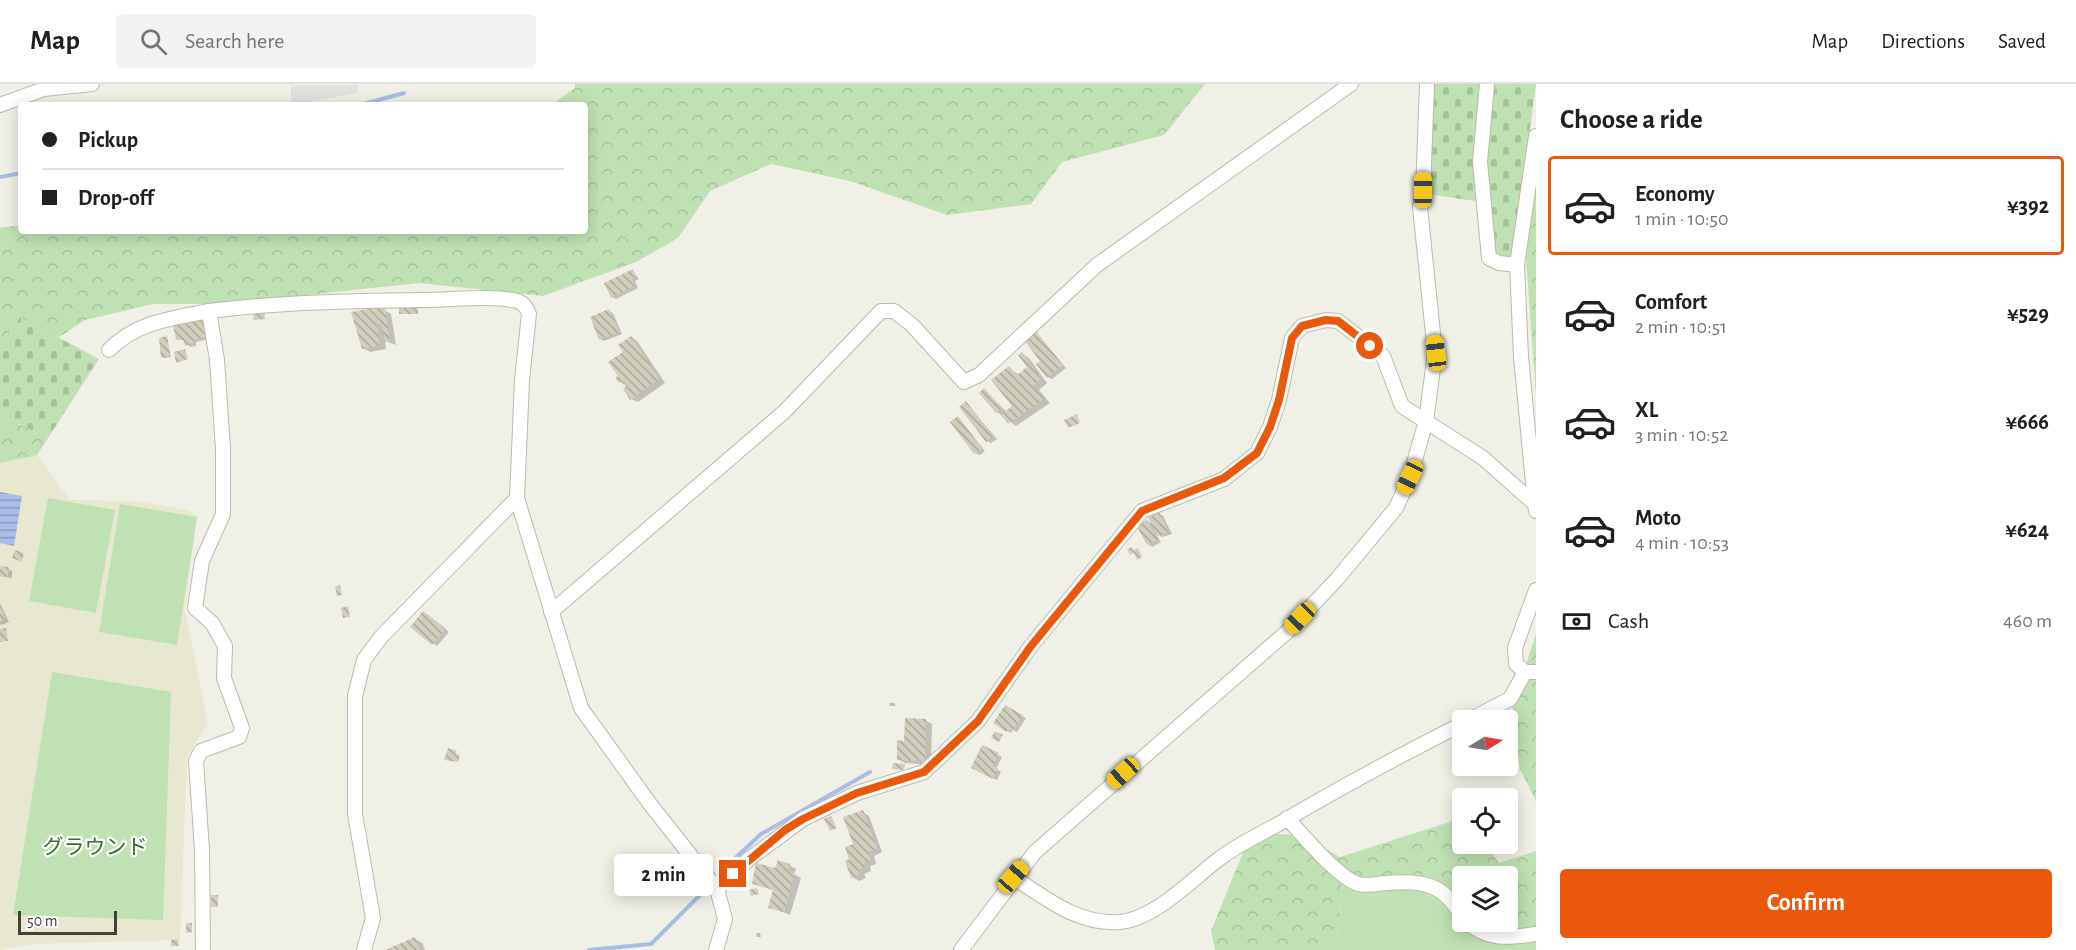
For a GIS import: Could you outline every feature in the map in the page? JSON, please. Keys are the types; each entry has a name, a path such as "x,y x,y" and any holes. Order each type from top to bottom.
{"street":[{"path":"0,105 44,88 92,84"},
{"path":"551,612 784,412 881,311 894,311 912,325 964,382 979,375 1097,265 1351,84"},
{"path":"961,950 1013,877 1035,852 1287,631 1337,579 1396,508 1410,477 1426,422 1436,353 1420,207 1423,190 1427,84"},
{"path":"1487,84 1480,162 1489,258 1499,263 1516,265"},
{"path":"1536,136 1516,265 1521,357 1536,511"},
{"path":"109,350 123,336 160,320 262,304 350,300 472,299 522,303 526,307 530,322 522,380 517,498 551,612 581,708 650,804 717,889 725,920 716,950"},
{"path":"203,950 202,850 196,761 201,751 239,737 242,728 224,678 225,646 212,623 195,608 202,561 223,514 217,360 209,311"},
{"path":"717,889 749,859 803,819 857,793 924,772 978,721 1031,646 1142,511 1224,478 1257,453 1270,427 1279,400 1292,338 1302,326 1326,320 1338,321 1383,356 1402,406 1483,458 1536,504"},
{"path":"364,950 374,918 355,814 354,730 355,696 364,660 381,637 517,498"},
{"path":"1489,710 1510,699 1531,672 1516,664 1515,648 1536,590"},
{"path":"1013,877 1064,911 1100,923 1124,922 1149,912 1191,884 1220,858 1348,783 1452,729"},
{"path":"1287,819 1328,862 1358,884 1423,884 1439,890 1452,899"},
{"path":"1482,932 1504,939 1536,934"}],"shaded area":[{"path":"291,85 358,85 358,93 308,102 291,102"},
{"path":"37,455 70,500 134,501 188,510 197,517 185,609 208,724 187,756 180,940 33,944 0,950 0,463"}],"green space":[{"path":"575,84 1205,84 1164,135 1062,162 1031,204 947,215 850,181 771,164 710,191 678,238 636,262 543,296 419,283 225,304 153,304 85,320 58,338 20,317 0,345 0,228 18,225 18,234 588,234 588,102 555,102 575,88"},
{"path":"1432,84 1536,84 1513,256 1496,257 1493,252 1488,203 1428,194"},
{"path":"1536,175 1536,395 1526,258"},
{"path":"20,317 99,359 48,438 0,415 0,345"},
{"path":"0,415 48,438 37,455 0,463"},
{"path":"48,498 115,510 96,613 29,601"},
{"path":"120,504 197,517 177,645 99,632"},
{"path":"1536,634 1536,801 1520,769 1518,710 1513,710 1512,705"},
{"name":"グラウンド","path":"52,672 171,692 163,920 13,915"},
{"path":"1452,821 1452,854 1492,854 1499,863 1536,851 1536,927 1518,927 1518,866 1452,866 1452,897 1424,874 1342,879 1336,950 1215,950 1211,931 1244,850 1271,834 1302,835 1340,857"},
{"path":"1425,874 1452,897 1452,932 1518,932 1518,927 1536,927 1536,950 1336,950 1342,879"}],"water":[{"path":"0,492 22,496 14,546 0,543"}],"building":[{"path":"633,269 636,277 632,279 635,286 611,298 604,283"},
{"path":"382,306 385,309 390,341 385,342 381,324 377,325 380,346 362,349 351,312"},
{"path":"418,307 418,314 399,314 399,308"},
{"path":"609,309 619,332 599,340 590,317"},
{"path":"264,310 265,319 254,320 253,311"},
{"path":"202,319 206,337 192,340 193,344 185,346 183,339 176,340 173,325"},
{"path":"1036,331 1063,365 1047,378 1036,364 1040,361 1024,340"},
{"path":"167,336 170,356 161,358 159,338"},
{"path":"631,336 659,379 630,400 623,389 627,385 623,380 619,383 615,378 618,376 608,362 623,352 618,345"},
{"path":"185,349 188,359 176,363 174,352"},
{"path":"1022,352 1041,379 1033,386 1044,399 1008,424 1001,415 1012,406 991,380 1009,366 1017,375 1027,367 1018,355"},
{"path":"984,388 1002,408 996,413 979,393"},
{"path":"966,401 993,436 986,442 959,407"},
{"path":"1077,414 1080,423 1068,428 1064,420"},
{"path":"958,416 982,448 974,454 950,422"},
{"path":"1159,512 1169,532 1157,536 1146,514"},
{"path":"1147,520 1158,540 1147,545 1136,525"},
{"path":"1132,547 1133,550 1138,548 1142,557 1137,560 1134,553 1130,555 1127,549"},
{"path":"15,550 24,553 22,562 12,558"},
{"path":"0,566 9,567 8,576 0,576"},
{"path":"340,585 342,595 337,596 335,587"},
{"path":"0,606 6,619 0,622"},
{"path":"348,606 350,617 343,618 341,608"},
{"path":"423,611 446,629 432,645 410,627"},
{"path":"6,628 8,641 0,642 0,629"},
{"path":"1005,705 1023,715 1012,731 1009,729 1006,732 993,723"},
{"path":"905,718 926,719 925,762 919,762 919,758 914,761 897,760 897,740 904,741"},
{"path":"995,731 1003,735 999,742 991,738"},
{"path":"982,745 999,753 993,766 998,768 993,779 971,768"},
{"path":"448,748 457,751 456,754 460,755 458,762 444,760"},
{"path":"893,763 905,764 904,770 892,769"},
{"path":"863,810 877,849 868,852 871,860 864,863 865,867 858,870 860,874 851,878 845,861 849,859 845,847 853,844 843,817"},
{"path":"831,816 837,828 830,831 824,819"},
{"path":"778,860 790,864 788,871 795,873 784,912 768,908 773,890 752,884 756,863 775,868"},
{"path":"757,888 759,894 751,896 749,890"},
{"path":"211,895 218,895 218,907 211,907"},
{"path":"186,923 192,923 192,932 186,933"},
{"path":"415,937 420,950 385,950"},
{"path":"178,939 179,946 171,946 171,940"}],"waterway":[{"path":"371,102 404,93"},
{"path":"0,177 18,174"},
{"path":"714,878 761,834 870,772"},
{"path":"589,950 651,944 703,892"}],"route":[{"path":"733,874 785,830 803,819 857,793 908,779 924,772 978,721 1031,646 1142,511 1224,478 1257,453 1270,427 1279,400 1292,338 1302,326 1326,320 1338,321 1370,346"}]}
